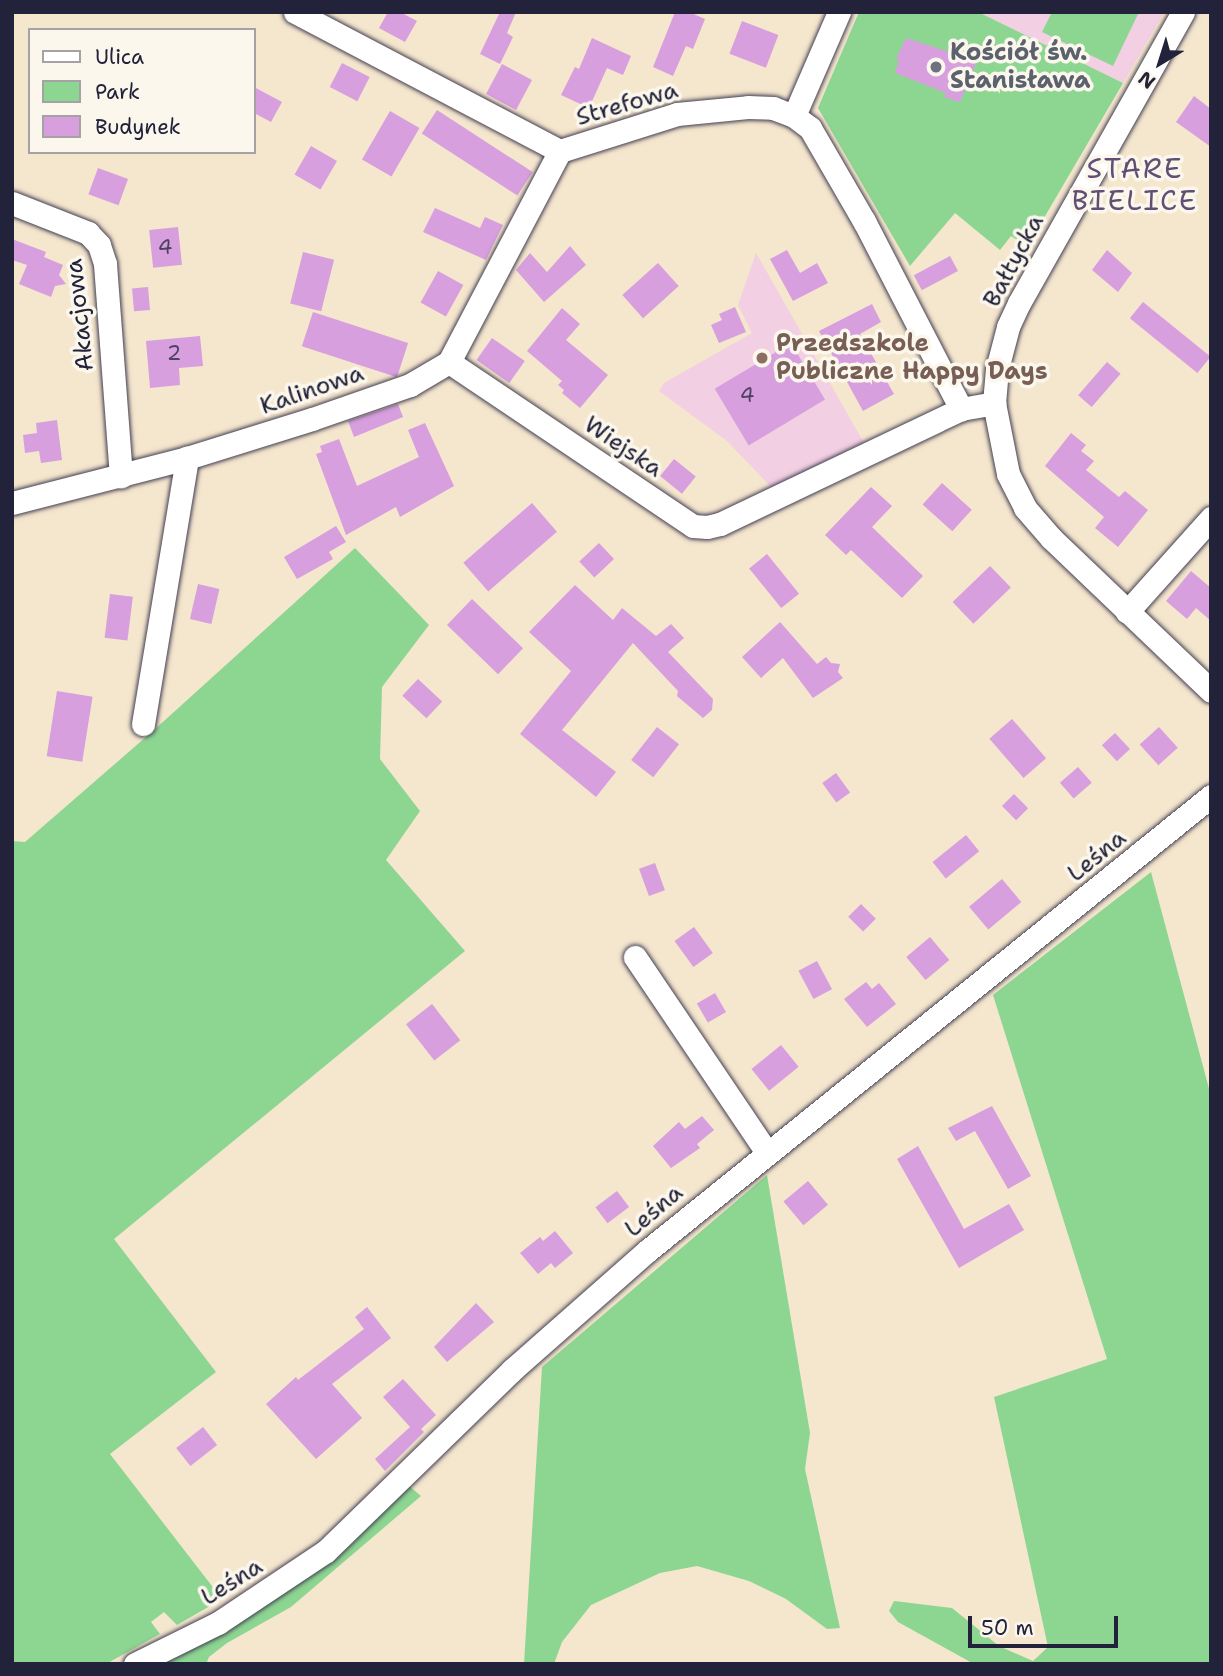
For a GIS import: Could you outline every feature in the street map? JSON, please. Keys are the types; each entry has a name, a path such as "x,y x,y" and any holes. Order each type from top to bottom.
{"street":[{"name":"Strefowa","path":"295,12 560,151 677,114 748,107 773,108 794,116"},
{"path":"839,12 794,116 810,128 864,220 961,409"},
{"name":"Bałtycka","path":"1183,12 1019,303 1008,327 997,369 995,403 1008,474 1025,508 1127,612 1211,691"},
{"path":"449,362 560,151"},
{"name":"Akacjowa","path":"12,203 88,233 99,245 105,264 121,477"},
{"name":"Wiejska","path":"449,362 693,526 706,527 720,524 961,409 995,403"},
{"name":"Kalinowa","path":"12,503 187,458 410,385 449,362"},
{"path":"143,724 187,458"},
{"path":"1127,612 1211,518"},
{"name":"Leśna","path":"135,1664 218,1623 326,1551 538,1346 655,1243 1211,796"},
{"path":"635,957 767,1153"}],"shaded area":[{"path":"978,12 1164,12 1123,83"},
{"name":"Przedszkole Publiczne Happy Days","path":"756,253 864,443 773,489 727,441 659,391 664,383 752,333 738,305"}],"green space":[{"path":"859,12 978,12 1123,83 1027,247 1011,236 1000,250 955,213 910,266 818,108"},
{"path":"1052,12 1139,12 1113,66 1042,32"},
{"path":"355,548 429,625 382,687 380,759 420,811 386,860 465,951 114,1239 216,1372 110,1454 222,1599 177,1625 164,1612 151,1622 160,1634 106,1664 12,1664 12,841 25,842 154,730"},
{"path":"1151,872 1211,1096 1211,1664 974,1664 898,1622 889,1611 894,1601 952,1608 999,1646 1033,1661 1048,1647 994,1397 1107,1359 993,995"},
{"path":"767,1175 810,1433 805,1469 840,1628 827,1629 786,1599 749,1581 697,1566 660,1573 591,1605 562,1642 554,1664 524,1664 542,1367"},
{"path":"408,1485 421,1496 291,1607 227,1643 209,1657 206,1664 154,1664"}],"building":[{"path":"388,12 400,12 417,21 405,42 379,28"},
{"path":"500,12 516,12 507,33 513,37 500,64 480,54"},
{"path":"675,12 689,12 705,19 693,49 686,46 673,76 653,67"},
{"path":"742,21 778,35 766,68 729,54"},
{"path":"592,38 631,56 623,75 607,68 589,108 561,95 575,67 579,69"},
{"name":"Kościół św. Stanisława","path":"906,38 977,61 960,102 944,97 946,93 895,73 899,60 896,59"},
{"path":"342,63 370,77 357,101 330,87"},
{"path":"502,64 532,80 516,110 486,94"},
{"path":"256,88 282,102 271,122 256,114"},
{"path":"1194,96 1211,109 1211,147 1176,122"},
{"path":"437,110 533,172 517,196 422,133"},
{"path":"390,111 419,128 391,176 362,159"},
{"path":"311,146 337,161 320,190 294,175"},
{"path":"98,168 128,179 118,205 88,194"},
{"path":"435,208 480,228 485,217 503,225 486,260 423,232"},
{"path":"178,227 182,265 153,268 149,230"},
{"path":"12,239 46,252 44,257 63,265 59,275 66,284 55,286 51,297 19,284 27,265 12,260"},
{"path":"570,246 586,265 544,302 516,270 530,253 547,272"},
{"path":"787,250 800,273 817,263 828,283 793,301 770,259"},
{"path":"1107,250 1132,273 1118,292 1092,270"},
{"path":"303,252 334,260 321,311 290,303"},
{"path":"950,256 958,271 922,290 914,275"},
{"path":"658,263 679,286 643,318 622,295"},
{"path":"438,271 463,285 446,317 421,302"},
{"path":"148,287 150,310 134,311 132,288"},
{"path":"1143,302 1211,357 1197,373 1130,318"},
{"path":"872,304 881,322 860,334 894,394 863,411 819,331"},
{"path":"735,307 746,332 719,343 711,325 722,320 719,314"},
{"path":"562,308 580,324 566,340 608,375 580,408 562,393 564,390 558,385 562,381 527,351"},
{"path":"313,312 408,343 397,377 302,346"},
{"path":"200,336 203,366 179,368 180,385 150,388 146,341"},
{"path":"492,338 525,361 509,383 477,360"},
{"path":"791,343 825,400 749,445 715,389"},
{"path":"1107,362 1121,374 1092,407 1078,395"},
{"path":"398,404 403,417 354,437 348,421"},
{"path":"57,420 62,460 41,463 39,451 25,453 23,435 37,433 36,423"},
{"path":"425,423 454,486 400,517 396,507 346,535 316,454 322,452 320,446 339,439 357,486 419,457 408,430"},
{"path":"1071,433 1086,445 1081,451 1094,461 1086,470 1119,497 1125,491 1148,510 1118,547 1095,528 1104,517 1045,466"},
{"path":"674,459 696,477 682,494 660,476"},
{"path":"942,483 972,510 952,531 923,505"},
{"path":"871,487 892,506 872,527 923,576 902,598 851,550 846,555 825,535"},
{"path":"532,503 557,532 488,591 463,563"},
{"path":"336,526 346,542 329,552 333,559 297,579 284,557"},
{"path":"599,543 614,559 594,578 579,561"},
{"path":"767,554 799,594 781,608 749,568"},
{"path":"990,566 1011,588 973,624 953,602"},
{"path":"1191,571 1211,588 1211,621 1196,608 1187,619 1166,601"},
{"path":"198,584 219,589 211,624 190,619"},
{"path":"575,585 613,620 622,608 656,636 671,624 684,638 668,652 713,699 712,710 703,718 677,696 678,691 633,643 562,730 616,772 596,797 520,734 571,671 529,632"},
{"path":"110,594 133,597 127,640 105,638"},
{"path":"472,599 523,648 498,674 447,625"},
{"path":"780,622 817,664 826,657 831,663 840,664 838,672 843,678 813,698 783,658 761,678 742,657"},
{"path":"418,679 442,702 426,718 402,696"},
{"path":"57,691 93,697 82,762 47,756"},
{"path":"1012,719 1046,758 1023,778 989,739"},
{"path":"657,727 679,744 653,777 631,760"},
{"path":"1159,727 1178,748 1158,765 1140,744"},
{"path":"1115,733 1130,749 1117,761 1102,745"},
{"path":"1078,767 1092,783 1074,799 1060,783"},
{"path":"836,773 850,792 836,802 822,783"},
{"path":"1014,794 1028,808 1016,820 1002,806"},
{"path":"966,835 979,851 946,878 933,862"},
{"path":"655,863 665,890 649,896 639,869"},
{"path":"1002,879 1021,902 988,930 969,907"},
{"path":"861,904 876,919 863,932 848,917"},
{"path":"694,927 713,953 693,967 675,941"},
{"path":"930,937 949,960 926,980 906,957"},
{"path":"817,961 832,989 813,999 798,971"},
{"path":"866,982 872,989 879,983 896,1004 867,1027 844,999"},
{"path":"715,993 726,1012 708,1023 697,1003"},
{"path":"432,1004 460,1040 434,1061 406,1024"},
{"path":"781,1045 799,1067 769,1091 751,1069"},
{"path":"992,1106 1031,1176 1008,1189 975,1131 956,1141 948,1128"},
{"path":"702,1116 714,1130 697,1144 700,1148 671,1168 653,1146 679,1122 685,1129"},
{"path":"918,1146 964,1229 1009,1204 1024,1230 959,1268 897,1159"},
{"path":"808,1181 828,1205 803,1225 783,1202"},
{"path":"617,1191 629,1207 607,1223 595,1207"},
{"path":"555,1231 573,1253 555,1268 551,1263 538,1274 520,1253 540,1237 543,1241"},
{"path":"476,1303 494,1322 447,1362 434,1347"},
{"path":"367,1307 391,1338 332,1384 362,1418 316,1459 266,1404 296,1377 298,1380 364,1329 355,1317"},
{"path":"403,1379 436,1415 421,1429 424,1432 385,1471 375,1459 410,1427 383,1397"},
{"path":"203,1427 217,1445 190,1466 176,1448"}],"place":[{"name":"Kościół św. Stanisława","path":"936,67"},
{"name":"Przedszkole Publiczne Happy Days","path":"762,358"}],"district":[{"name":"STARE BIELICE","path":"1135,184"}]}
